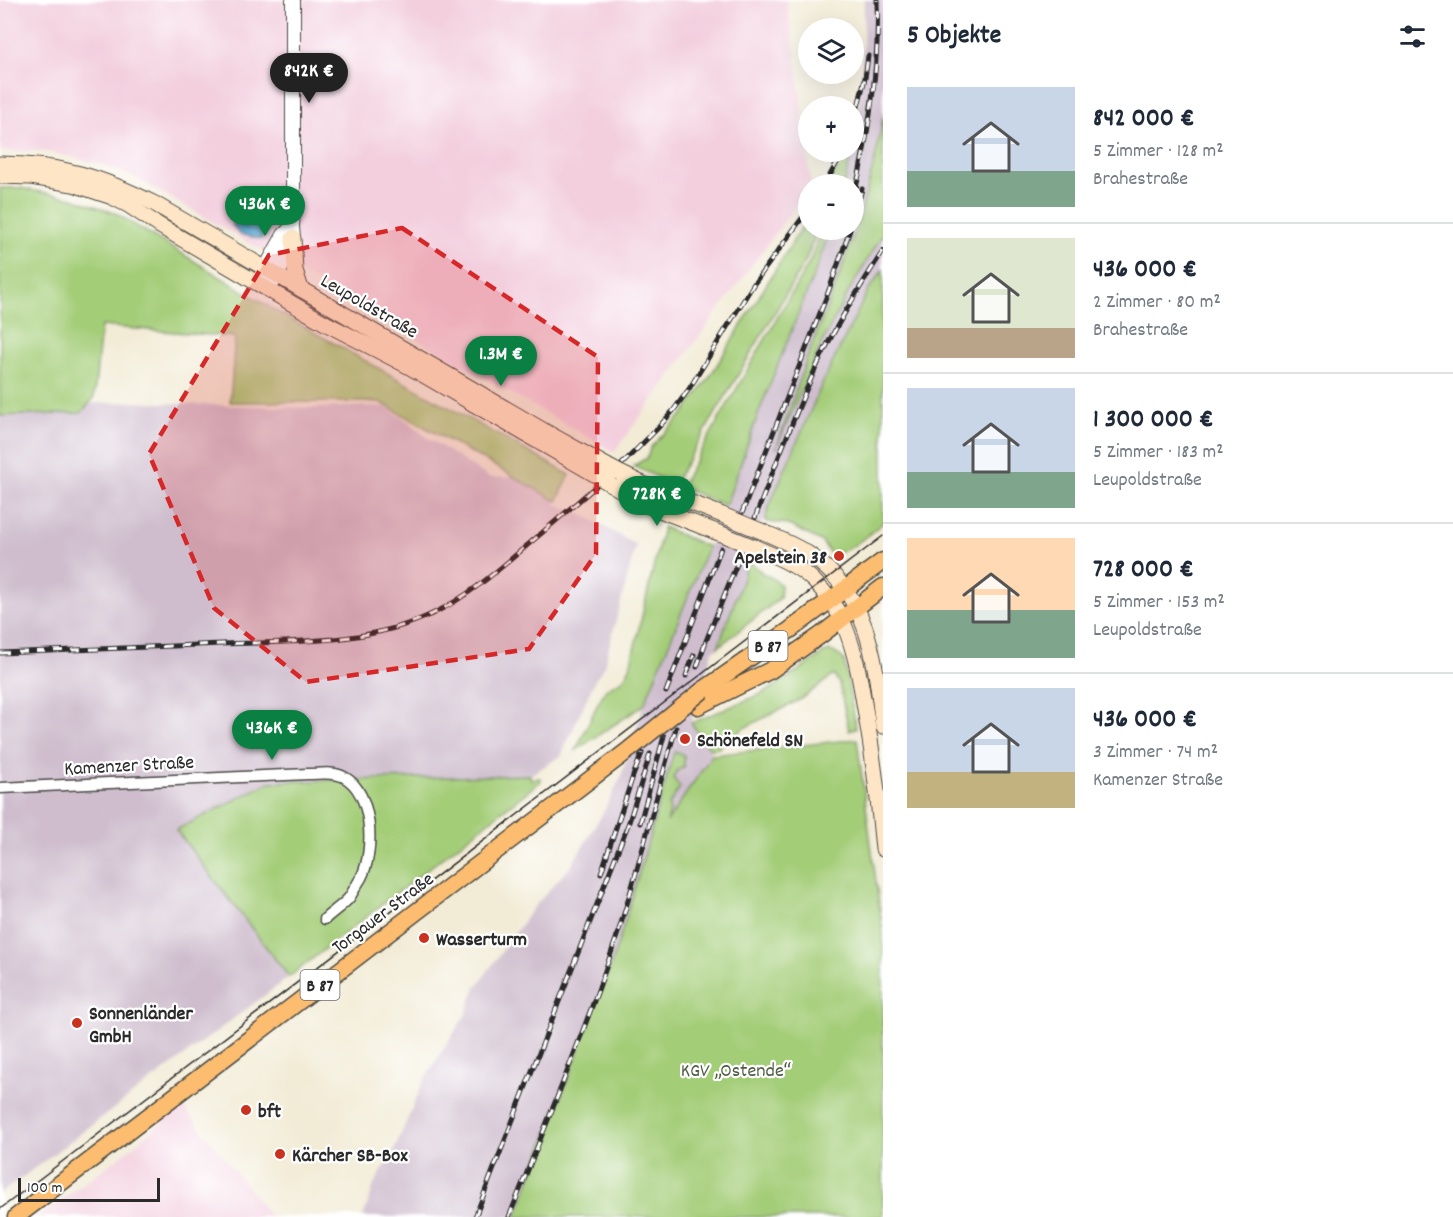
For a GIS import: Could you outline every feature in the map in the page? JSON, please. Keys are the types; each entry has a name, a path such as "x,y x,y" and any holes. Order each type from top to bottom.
{"main road":[{"name":"Leupoldstraße","path":"0,164 42,165 72,171 102,179 130,191 474,390 608,474 647,504 754,547 805,573 831,600 842,619 854,652 869,731 883,849"},
{"name":"Leupoldstraße","path":"0,176 54,180 112,197 326,323 608,474 720,514 811,555 828,569 845,590 857,608 868,633 883,726"},
{"path":"292,233 295,270 302,289"},
{"name":"Torgauer Straße","path":"16,1217 627,751 883,561"},
{"name":"Torgauer Straße","path":"701,698 771,670 883,587"}],"street":[{"path":"263,286 292,233 294,194 293,0"},
{"name":"Kamenzer Straße","path":"0,788 308,774 342,775 352,782 365,806 370,837 368,856 362,876 349,897 325,919"}],"highlighted area":[{"path":"402,228 598,357 596,554 529,649 306,682 214,608 149,454 269,255"}],"shaded area":[{"path":"0,0 786,0 800,96 798,96 798,162 808,162 810,174 798,174 798,203 614,452 136,178 103,165 42,151 0,151"},
{"path":"864,0 883,0 883,116 864,201 864,174 846,174 850,162 864,162 864,96 859,96 860,84 864,84"},
{"path":"883,234 883,270 868,291 824,380 746,562 743,578 718,647 712,652 691,723 712,755 666,825 539,1217 363,1217 374,1185 394,1150 425,1078 466,1014 475,989 533,908 571,866 604,811 621,777 644,704 727,502 759,412 826,240 852,240 808,355 780,439 819,349 850,289"},
{"path":"131,402 313,408 386,407 425,436 490,478 514,477 557,501 555,504 587,517 636,545 604,666 595,680 561,756 530,775 270,782 176,830 289,977 0,1194 0,406"},
{"path":"183,1106 271,1217 38,1217 117,1159"}],"green space":[{"path":"883,116 883,234 850,289 819,349 776,449 808,355 852,240 864,240 864,201"},
{"path":"840,162 850,162 846,174 833,174"},
{"path":"0,188 20,188 73,198 117,214 276,311 570,475 557,501 380,402 230,402 235,337 101,326 94,398 81,413 0,416"},
{"path":"798,233 798,240 813,240 806,260 675,482 673,484 633,466 647,458 651,447 684,413 709,378"},
{"path":"817,240 826,240 759,412 727,502 724,505 682,488 682,484 810,261"},
{"path":"883,270 883,523 865,538 843,551 830,553 821,541 791,526 765,521 769,506 824,380 868,291"},
{"path":"663,527 708,547 644,705 576,750 607,688 623,680 630,667"},
{"path":"746,563 752,564 781,585 780,598 718,647 743,578"},
{"path":"830,651 838,654 844,660 856,728 849,731 839,683 834,675 801,699 742,729 731,740 721,743 719,748 710,749 691,723 759,695"},
{"name":"KGV „Ostende“","path":"857,739 883,934 883,1217 516,1217 611,965 674,752 684,755 684,767 678,770 673,778 680,787 669,805 667,822 712,755"},
{"path":"530,775 531,779 540,778 541,781 289,977 176,830 270,782"}],"water":[{"path":"264,221 269,225 266,235 260,239 239,234 232,224 250,224"}],"tram line":[{"path":"0,1209 883,536"}],"railway":[{"path":"859,174 875,74 877,0"},
{"path":"861,96 868,56"},
{"path":"831,174 837,162"},
{"path":"622,464 673,411 753,285 798,224"},
{"path":"742,513 846,240"},
{"path":"755,518 791,425 822,354 883,251"},
{"path":"0,653 329,640 382,631 407,624 445,608 468,593 502,567 596,486"},
{"path":"666,692 721,548"},
{"path":"697,667 740,556"},
{"path":"686,676 694,655"},
{"path":"509,1217 578,1044 616,939 676,728"},
{"path":"640,823 664,736"},
{"path":"601,873 642,753"},
{"path":"475,1217 629,822 650,754"}],"place":[{"name":"Apelstein 38","path":"839,556"},
{"name":"Schönefeld SN","path":"685,739"},
{"name":"Wasserturm","path":"424,938"},
{"name":"Sonnenländer GmbH","path":"77,1023"},
{"name":"bft","path":"246,1110"},
{"name":"Kärcher SB-Box","path":"280,1154"}]}
